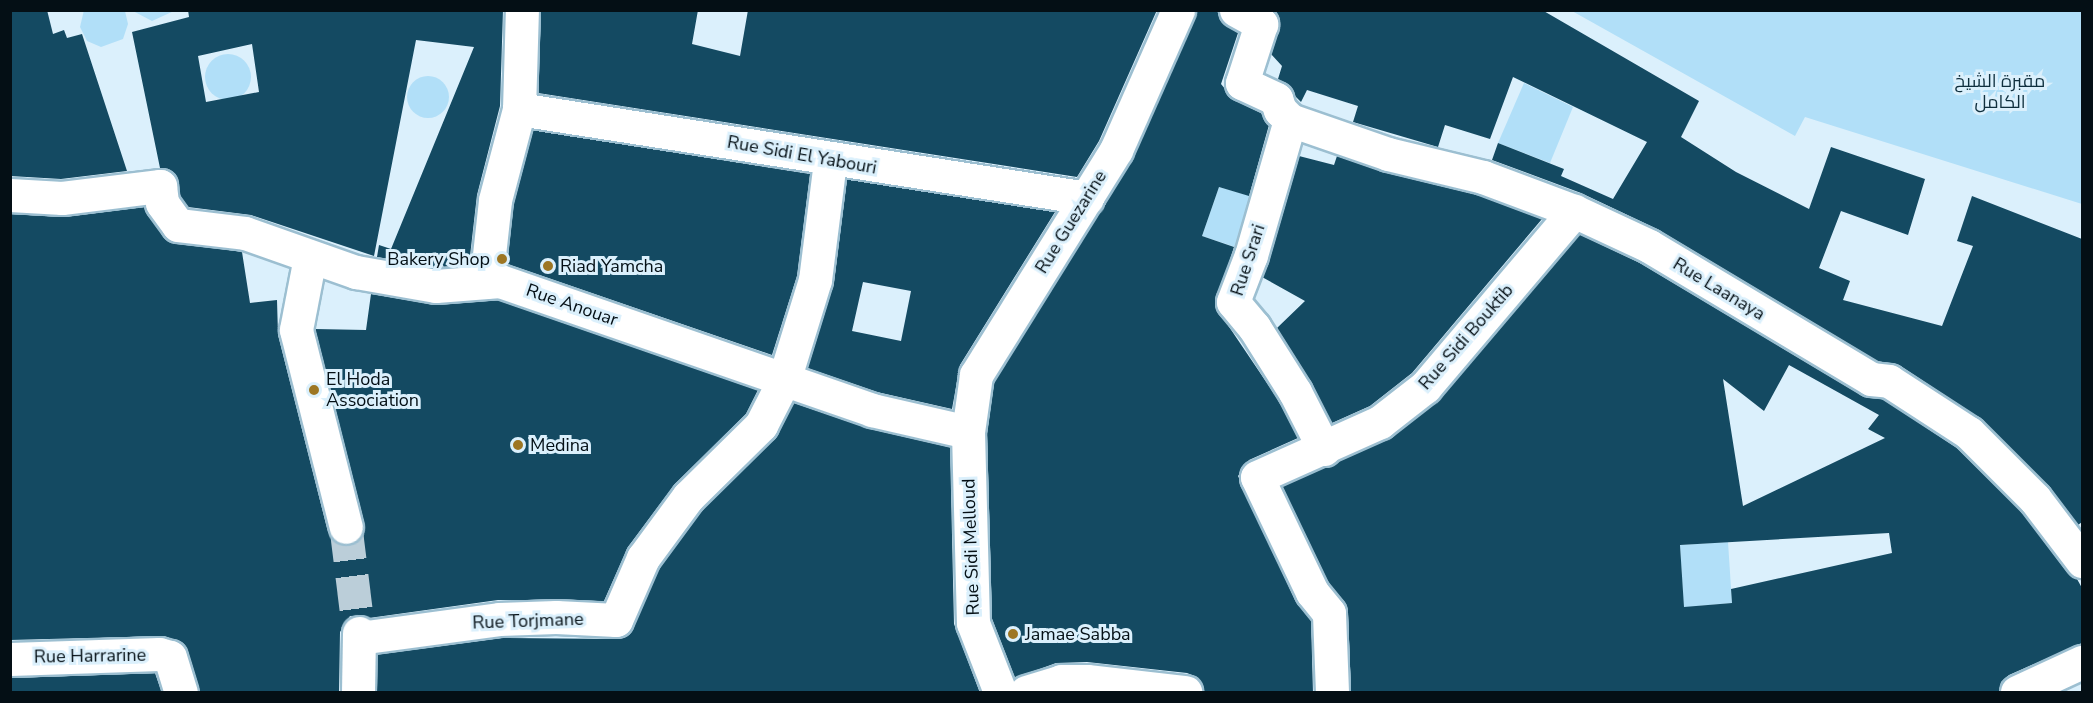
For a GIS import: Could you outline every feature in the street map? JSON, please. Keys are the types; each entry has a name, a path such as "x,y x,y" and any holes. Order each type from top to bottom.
{"street":[{"path":"486,282 495,200 519,109 522,10"},
{"name":"Rue Guezarine","path":"968,432 976,375 1116,150 1178,10"},
{"path":"1238,11 1261,24 1242,83 1276,99 1280,110 1290,120"},
{"name":"Rue Sidi El Yabouri","path":"519,109 830,160 1087,198"},
{"name":"Rue Laanaya","path":"1290,120 1388,154 1483,177 1574,211 1649,246 1871,379 1888,381 1970,433 2035,499 2082,561"},
{"name":"Rue Srari","path":"1290,120 1251,255 1233,302 1254,327 1295,392 1324,449"},
{"path":"784,380 815,280 830,160"},
{"name":"Rue Anouar","path":"10,195 62,198 160,186 162,203 171,219 178,225 245,232 356,272 436,286 500,281 900,419 968,432"},
{"name":"Rue Sidi Bouktib","path":"1332,693 1329,613 1312,592 1257,477 1380,422 1425,387 1574,211"},
{"path":"310,257 296,330 346,527"},
{"name":"Rue Torjmane","path":"358,693 359,635 499,620 556,617 616,620 643,558 688,497 761,425 784,380"},
{"name":"Rue Sidi Melloud","path":"968,432 973,623 1000,693"},
{"name":"Rue Harrarine","path":"10,658 159,654 170,657 181,693"},
{"path":"2017,693 2082,662"},
{"path":"1026,693 1061,681 1087,681 1185,693"}],"green space":[{"path":"84,10 125,11 128,24 123,39 101,47 87,41 80,27"},
{"path":"133,11 174,11 152,21"},
{"name":"مقبرة الشيخ الكامل","path":"1572,11 2082,11 2082,204 1805,117 1795,136"},
{"path":"228,54 244,61 251,77 244,93 228,100 212,93 205,77 212,61"},
{"path":"428,76 436,77 443,82 448,89 448,105 443,112 436,117 428,118 420,117 413,112 408,105 407,97 408,89 413,82 420,77"},
{"path":"1524,83 1573,107 1550,163 1498,143"},
{"path":"1219,187 1261,199 1244,250 1202,236"},
{"path":"1728,542 1732,603 1698,606 1685,632 1680,545"}],"building":[{"path":"10,10 47,10 53,34 64,30 67,38 82,34 127,171 61,179 10,176"},
{"path":"188,10 503,10 500,106 477,195 469,265 437,267 377,257 379,245 391,249 474,47 416,40 374,256 251,215 188,207 180,196 175,175 160,168 132,32 189,17","holes":["252,44 259,92 206,102 198,56"]},
{"path":"541,10 698,10 692,44 740,56 748,10 1157,10 1099,141 1077,177 538,93"},
{"path":"1196,10 1217,10 1220,20 1238,33 1221,84 1234,100 1261,113 1269,125 1249,196 1219,187 1202,236 1234,247 1215,306 1279,401 1298,438 1249,460 1238,476 1295,600 1311,620 1313,693 1203,693 1197,677 1187,673 1087,662 1056,663 1015,678 992,619 987,433 994,382 1132,160"},
{"path":"1273,10 1542,10 1699,101 1681,137 1736,172 1809,209 1831,147 1925,179 1908,235 1841,211 1819,268 1850,281 1843,300 1942,326 1973,246 1957,241 1972,196 2082,239 2082,522 2078,525 2048,486 1982,420 1899,365 1877,361 1657,229 1581,193 1492,160 1498,143 1564,169 1561,176 1613,199 1647,142 1513,77 1490,139 1445,125 1438,147 1353,122 1358,106 1307,90 1301,102 1278,79 1282,66 1271,54 1280,22"},
{"path":"533,130 810,174 797,276 772,355 507,264 513,203"},
{"path":"1299,156 1334,165 1337,156 1384,172 1478,195 1542,219 1412,373 1370,406 1332,423 1277,328 1305,301 1262,277"},
{"path":"847,179 1055,212 960,365 952,409 877,392 807,368 834,282","holes":["863,282 911,291 901,341 852,331"]},
{"name":"Medina","path":"144,207 169,241 242,252 250,303 277,300 278,335 328,532 340,545 359,541 364,523 315,329 366,330 371,294 433,304 498,300 758,390 746,414 675,484 628,547 604,601 498,600 369,618 350,616 340,632 339,693 199,693 183,644 164,636 10,640 10,214 64,217"},
{"path":"1579,234 1640,263 1861,395 1883,399 1957,448 2021,511 2067,572 2077,579 2082,588 2082,643 2009,675 2001,682 1999,693 1351,693 1348,612 1328,582 1282,486 1388,439 1437,402","holes":["1789,365 1879,415 1868,429 1885,438 1743,506 1723,379 1764,411","1889,533 1892,553 1731,589 1732,603 1684,607 1680,545"]},
{"path":"794,403 868,428 950,447 954,624 980,693 377,693 377,654 501,638 615,639 626,635 659,567 702,509 774,438"},
{"path":"155,673 162,693 10,693 10,678"}],"tunnel":[{"path":"346,527 359,633"}],"place":[{"name":"Bakery Shop","path":"502,259"},
{"name":"Riad Yamcha","path":"548,266"},
{"name":"El Hoda Association","path":"314,390"},
{"name":"Medina","path":"518,445"},
{"name":"Jamae Sabba","path":"1013,634"}]}
